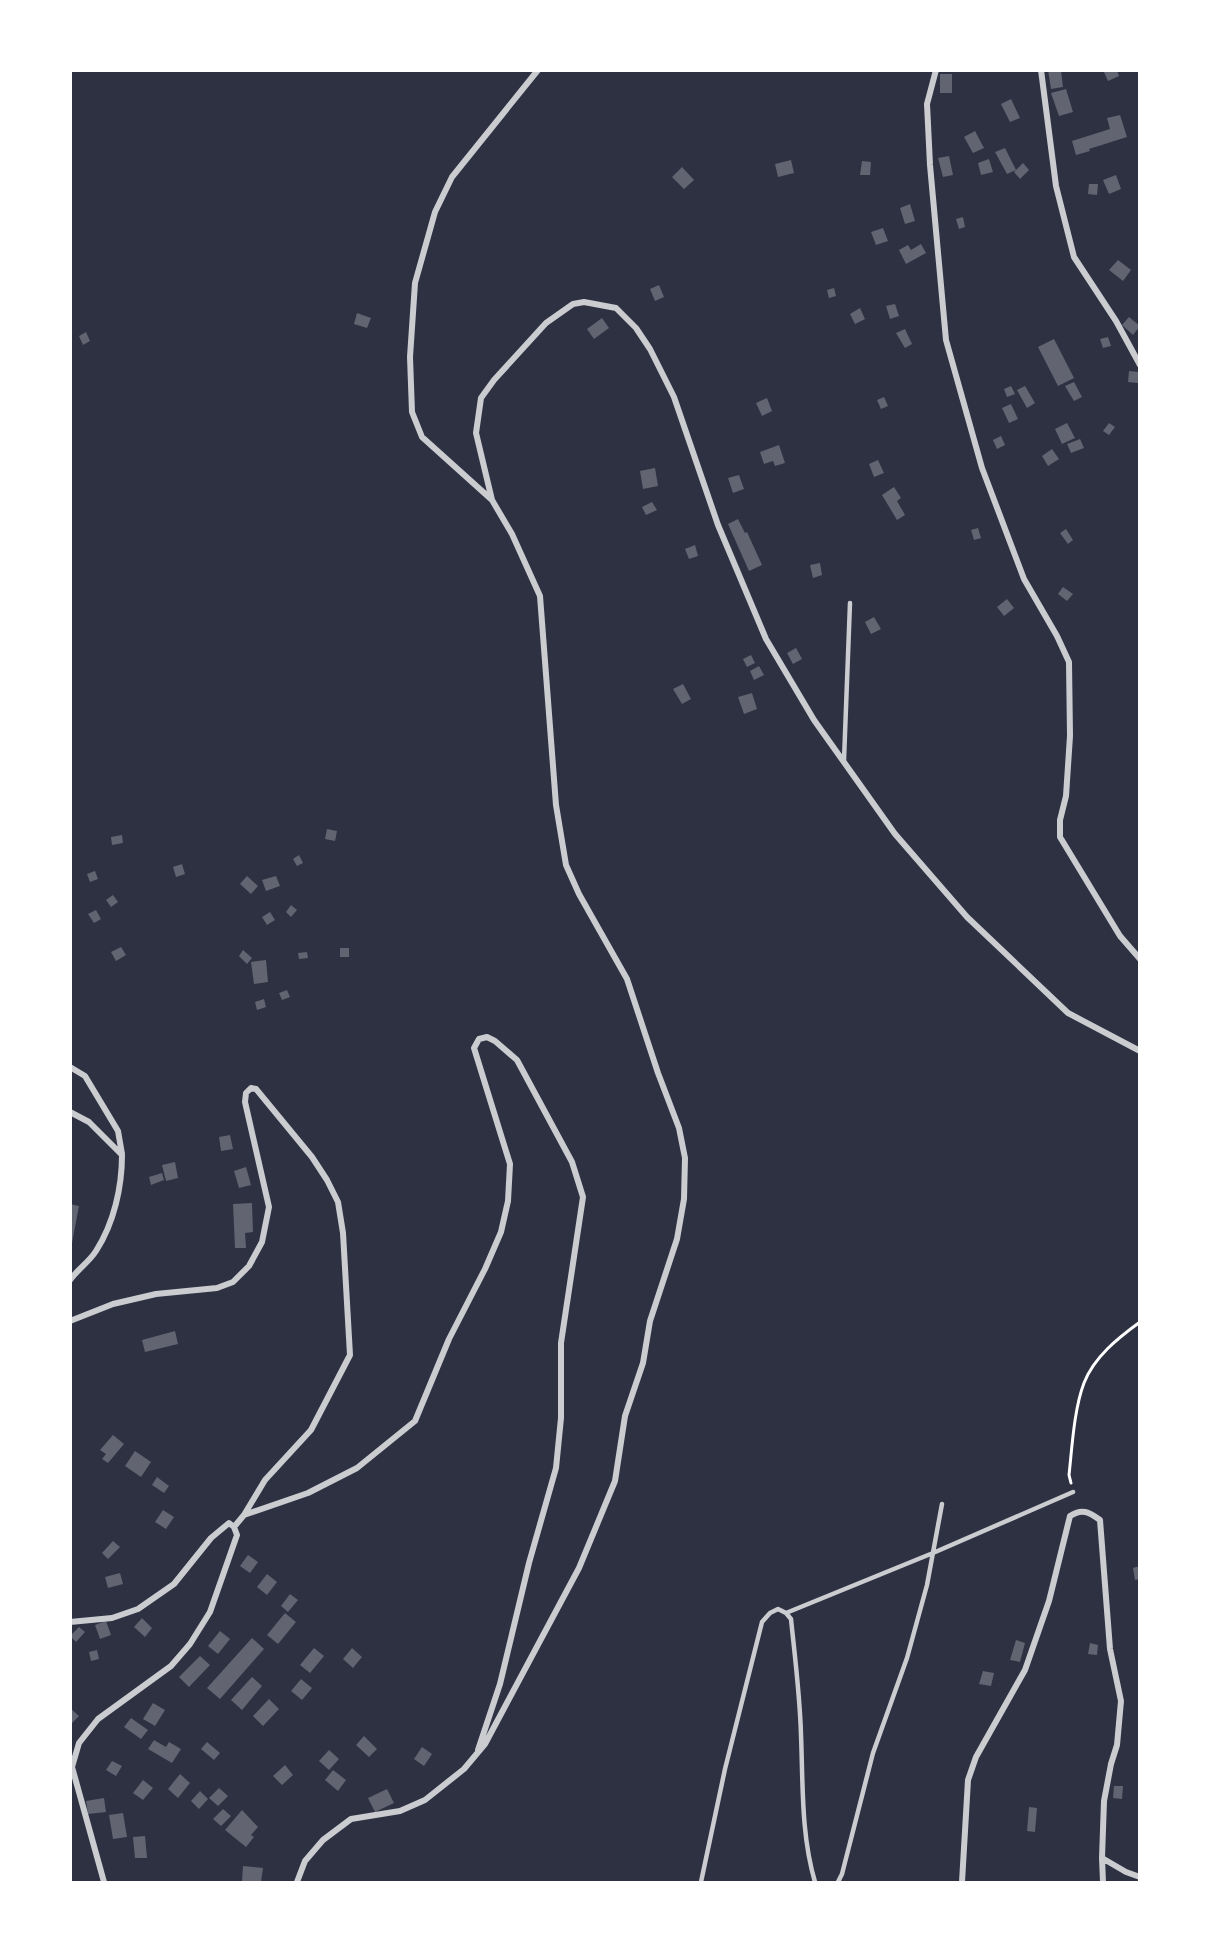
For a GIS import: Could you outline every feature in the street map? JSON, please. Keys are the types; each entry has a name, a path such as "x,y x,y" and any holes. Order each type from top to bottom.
{"street":[{"path":"492,500 422,437 412,412 410,357 415,283 435,212 452,177 538,70"},
{"path":"936,70 927,104 930,165 946,340 982,468 1024,579 1057,636 1068,662 1070,736 1066,796 1060,820 1060,837 1120,936 1140,959"},
{"path":"1041,70 1056,186 1074,257 1116,321 1140,365"},
{"path":"297,1882 305,1861 323,1840 351,1819 400,1810 425,1800 464,1769 485,1744 579,1568 615,1481 625,1416 643,1364 650,1321 677,1239 684,1199 685,1158 679,1128 627,979 579,894 566,865 556,805 540,596 512,534 492,500 476,433 482,398 494,380 539,331 573,304 584,302 616,308 636,328 674,397 718,525 766,639 814,720 895,834 967,918 1068,1013 1140,1051"},
{"path":"244,1515 308,1493 357,1468 415,1421 449,1339 501,1232 508,1201 510,1164 474,1048 479,1039 487,1037 495,1041 517,1060 572,1162 583,1197 561,1343 561,1418 556,1468 529,1563 500,1684 476,1754"},
{"path":"70,1067 86,1076 118,1131 122,1155 122,1181 104,1238 95,1254 70,1280"},
{"path":"70,1321 113,1304 156,1294 217,1288 233,1282 249,1266 262,1242 269,1207 246,1102 246,1093 250,1089 256,1089 312,1157 338,1202 343,1233 350,1355 311,1430 265,1480 234,1527"},
{"path":"70,1112 89,1122 122,1155"},
{"path":"962,1882 968,1780 976,1757 1025,1670 1049,1601 1070,1516 1077,1511 1089,1511 1100,1520 1110,1649 1121,1701 1117,1745 1104,1801 1103,1882"},
{"path":"70,1623 112,1618 138,1609 174,1584 211,1538 229,1523 234,1527 237,1535 213,1603 190,1644 171,1666 98,1719 79,1743 72,1767 104,1882"},
{"path":"1102,1858 1140,1877"}],"lane":[{"path":"844,763 850,603"},
{"path":"786,1613 933,1553 1073,1492"},
{"path":"838,1882 873,1753 907,1658 927,1585 942,1504"},
{"path":"701,1882 725,1769 762,1622 770,1613 778,1610 786,1613 791,1620 800,1712 805,1830 808,1859 814,1882"}],"path":[{"path":"1073,1492 1069,1475 1076,1420 1084,1383 1097,1361 1116,1340 1140,1322"}],"building":[{"path":"1048,70 1061,71 1063,87 1051,89"},
{"path":"1103,70 1117,70 1119,76 1108,81"},
{"path":"940,74 952,74 952,93 940,93"},
{"path":"1066,89 1073,112 1059,116 1051,93"},
{"path":"1011,99 1020,118 1010,122 1001,104"},
{"path":"1120,115 1127,137 1076,155 1072,141 1110,129 1107,118"},
{"path":"975,131 984,148 973,153 964,137"},
{"path":"1005,148 1016,170 1007,174 995,152"},
{"path":"949,156 953,175 943,177 938,158"},
{"path":"989,159 993,172 981,175 978,163"},
{"path":"791,160 794,173 778,177 775,164"},
{"path":"862,161 871,162 870,175 860,175"},
{"path":"1023,163 1029,170 1020,179 1014,172"},
{"path":"682,167 694,180 684,189 672,177"},
{"path":"1116,175 1121,189 1109,194 1103,180"},
{"path":"1089,184 1098,184 1097,195 1088,194"},
{"path":"910,204 915,221 905,224 900,208"},
{"path":"963,217 965,227 959,229 956,219"},
{"path":"883,228 888,241 876,245 871,232"},
{"path":"921,244 926,253 906,264 899,250 908,245 911,250"},
{"path":"1118,260 1131,270 1123,281 1109,270"},
{"path":"659,285 664,297 655,301 650,289"},
{"path":"834,288 836,296 829,298 827,290"},
{"path":"895,304 899,316 890,319 886,306"},
{"path":"860,308 865,319 855,324 850,314"},
{"path":"357,313 371,318 367,328 354,324"},
{"path":"1129,317 1140,326 1133,335 1122,325"},
{"path":"602,318 609,328 594,339 587,329"},
{"path":"905,329 912,344 905,348 896,333"},
{"path":"86,332 90,341 83,345 79,336"},
{"path":"1108,337 1111,346 1103,348 1100,339"},
{"path":"1054,339 1074,378 1058,386 1038,347"},
{"path":"1129,371 1139,372 1138,383 1128,382"},
{"path":"1074,382 1082,397 1074,401 1065,386"},
{"path":"1011,386 1015,394 1007,397 1004,389"},
{"path":"1025,386 1035,403 1027,408 1017,390"},
{"path":"884,397 888,406 881,409 877,400"},
{"path":"767,398 772,411 762,416 756,403"},
{"path":"1011,404 1018,419 1009,423 1002,408"},
{"path":"1067,423 1075,438 1062,444 1055,429"},
{"path":"1109,423 1115,427 1109,435 1103,431"},
{"path":"1001,436 1005,445 997,449 993,440"},
{"path":"1080,439 1084,448 1071,453 1067,444"},
{"path":"779,445 785,463 775,466 773,461 764,464 760,452"},
{"path":"1052,449 1059,459 1048,466 1042,456"},
{"path":"878,460 884,473 874,477 869,464"},
{"path":"655,468 658,486 643,489 640,471"},
{"path":"739,475 744,489 733,493 728,478"},
{"path":"894,487 901,498 897,501 905,515 897,520 882,495"},
{"path":"652,502 657,510 646,515 642,507"},
{"path":"738,519 745,533 747,532 762,565 749,571 728,524"},
{"path":"978,528 981,538 974,540 971,530"},
{"path":"1066,529 1073,540 1068,544 1060,533"},
{"path":"695,545 698,556 689,559 685,549"},
{"path":"820,563 822,575 813,578 810,565"},
{"path":"1063,587 1073,594 1067,601 1058,594"},
{"path":"1007,599 1014,608 1004,616 997,607"},
{"path":"874,617 881,629 871,634 865,622"},
{"path":"796,648 802,659 793,664 787,653"},
{"path":"751,655 755,663 747,667 743,659"},
{"path":"759,666 764,675 754,680 750,671"},
{"path":"683,684 691,699 682,704 673,689"},
{"path":"752,693 757,709 744,714 738,697"},
{"path":"327,829 337,831 335,841 325,839"},
{"path":"122,835 123,843 112,845 111,837"},
{"path":"299,855 303,863 297,866 293,859"},
{"path":"182,864 185,874 176,877 173,867"},
{"path":"95,871 98,879 90,882 87,874"},
{"path":"247,876 258,886 251,894 240,884"},
{"path":"276,876 280,886 266,891 262,880"},
{"path":"113,895 118,902 111,907 106,900"},
{"path":"291,905 297,910 291,917 286,912"},
{"path":"96,910 101,919 94,923 88,914"},
{"path":"270,912 275,920 267,925 262,917"},
{"path":"121,947 126,955 116,961 111,952"},
{"path":"340,948 349,948 349,957 340,957"},
{"path":"243,950 252,958 247,964 239,956"},
{"path":"307,952 308,958 299,959 298,953"},
{"path":"266,960 268,982 254,984 251,962"},
{"path":"287,990 290,997 282,1000 279,993"},
{"path":"264,999 266,1007 257,1010 255,1002"},
{"path":"230,1135 233,1149 221,1151 219,1137"},
{"path":"175,1162 178,1178 166,1181 162,1165"},
{"path":"246,1167 251,1185 239,1188 234,1171"},
{"path":"162,1173 164,1180 151,1185 149,1177"},
{"path":"252,1203 253,1232 245,1233 246,1248 235,1248 233,1204"},
{"path":"70,1204 79,1206 72,1243 70,1243"},
{"path":"175,1331 178,1344 145,1352 142,1340"},
{"path":"113,1435 124,1444 108,1463 102,1459 106,1454 100,1450"},
{"path":"135,1451 151,1462 141,1477 125,1466"},
{"path":"157,1477 169,1486 164,1493 152,1485"},
{"path":"163,1510 174,1517 166,1529 155,1522"},
{"path":"113,1541 120,1547 108,1559 102,1553"},
{"path":"248,1555 258,1562 250,1573 240,1566"},
{"path":"1140,1566 1140,1579 1135,1580 1133,1568"},
{"path":"120,1573 123,1584 108,1588 105,1577"},
{"path":"267,1574 277,1582 267,1595 257,1587"},
{"path":"290,1594 298,1600 288,1612 281,1606"},
{"path":"285,1613 296,1622 278,1644 267,1635"},
{"path":"142,1618 152,1628 145,1637 134,1627"},
{"path":"106,1621 111,1635 100,1639 95,1625"},
{"path":"79,1627 85,1632 76,1642 70,1636"},
{"path":"220,1631 230,1639 218,1654 208,1646"},
{"path":"252,1638 264,1649 220,1699 207,1688"},
{"path":"1016,1640 1025,1643 1020,1662 1010,1660"},
{"path":"1090,1643 1098,1645 1097,1655 1088,1654"},
{"path":"314,1648 324,1656 310,1673 300,1665"},
{"path":"352,1648 362,1657 353,1668 343,1659"},
{"path":"97,1650 99,1659 91,1661 89,1652"},
{"path":"200,1656 210,1665 189,1687 179,1677"},
{"path":"983,1671 994,1673 991,1686 979,1684"},
{"path":"252,1677 262,1686 242,1710 231,1700"},
{"path":"301,1679 312,1688 302,1700 291,1691"},
{"path":"269,1699 279,1709 263,1726 253,1716"},
{"path":"153,1703 165,1710 155,1726 143,1719"},
{"path":"70,1708 79,1716 70,1725"},
{"path":"131,1718 148,1730 141,1739 124,1727"},
{"path":"364,1736 377,1749 369,1757 356,1745"},
{"path":"154,1740 166,1747 169,1742 181,1749 172,1763 148,1749"},
{"path":"207,1742 220,1753 214,1760 201,1749"},
{"path":"422,1747 432,1754 424,1766 414,1759"},
{"path":"329,1750 339,1759 329,1770 319,1761"},
{"path":"112,1761 122,1766 116,1776 106,1770"},
{"path":"285,1765 293,1775 282,1785 273,1776"},
{"path":"333,1770 346,1780 338,1791 325,1780"},
{"path":"180,1774 190,1783 178,1798 168,1789"},
{"path":"143,1780 153,1788 143,1800 133,1793"},
{"path":"1114,1786 1123,1786 1122,1799 1113,1798"},
{"path":"219,1788 228,1796 218,1806 209,1798"},
{"path":"387,1789 394,1803 375,1812 368,1798"},
{"path":"200,1791 208,1799 199,1809 191,1801"},
{"path":"104,1798 106,1812 88,1814 86,1801"},
{"path":"1029,1807 1037,1808 1035,1832 1027,1831"},
{"path":"223,1809 231,1816 221,1826 213,1819"},
{"path":"242,1810 258,1827 251,1835 254,1837 246,1847 225,1830"},
{"path":"123,1813 127,1837 113,1839 109,1815"},
{"path":"145,1836 147,1858 135,1858 133,1837"},
{"path":"243,1866 263,1868 261,1882 242,1882"}]}
